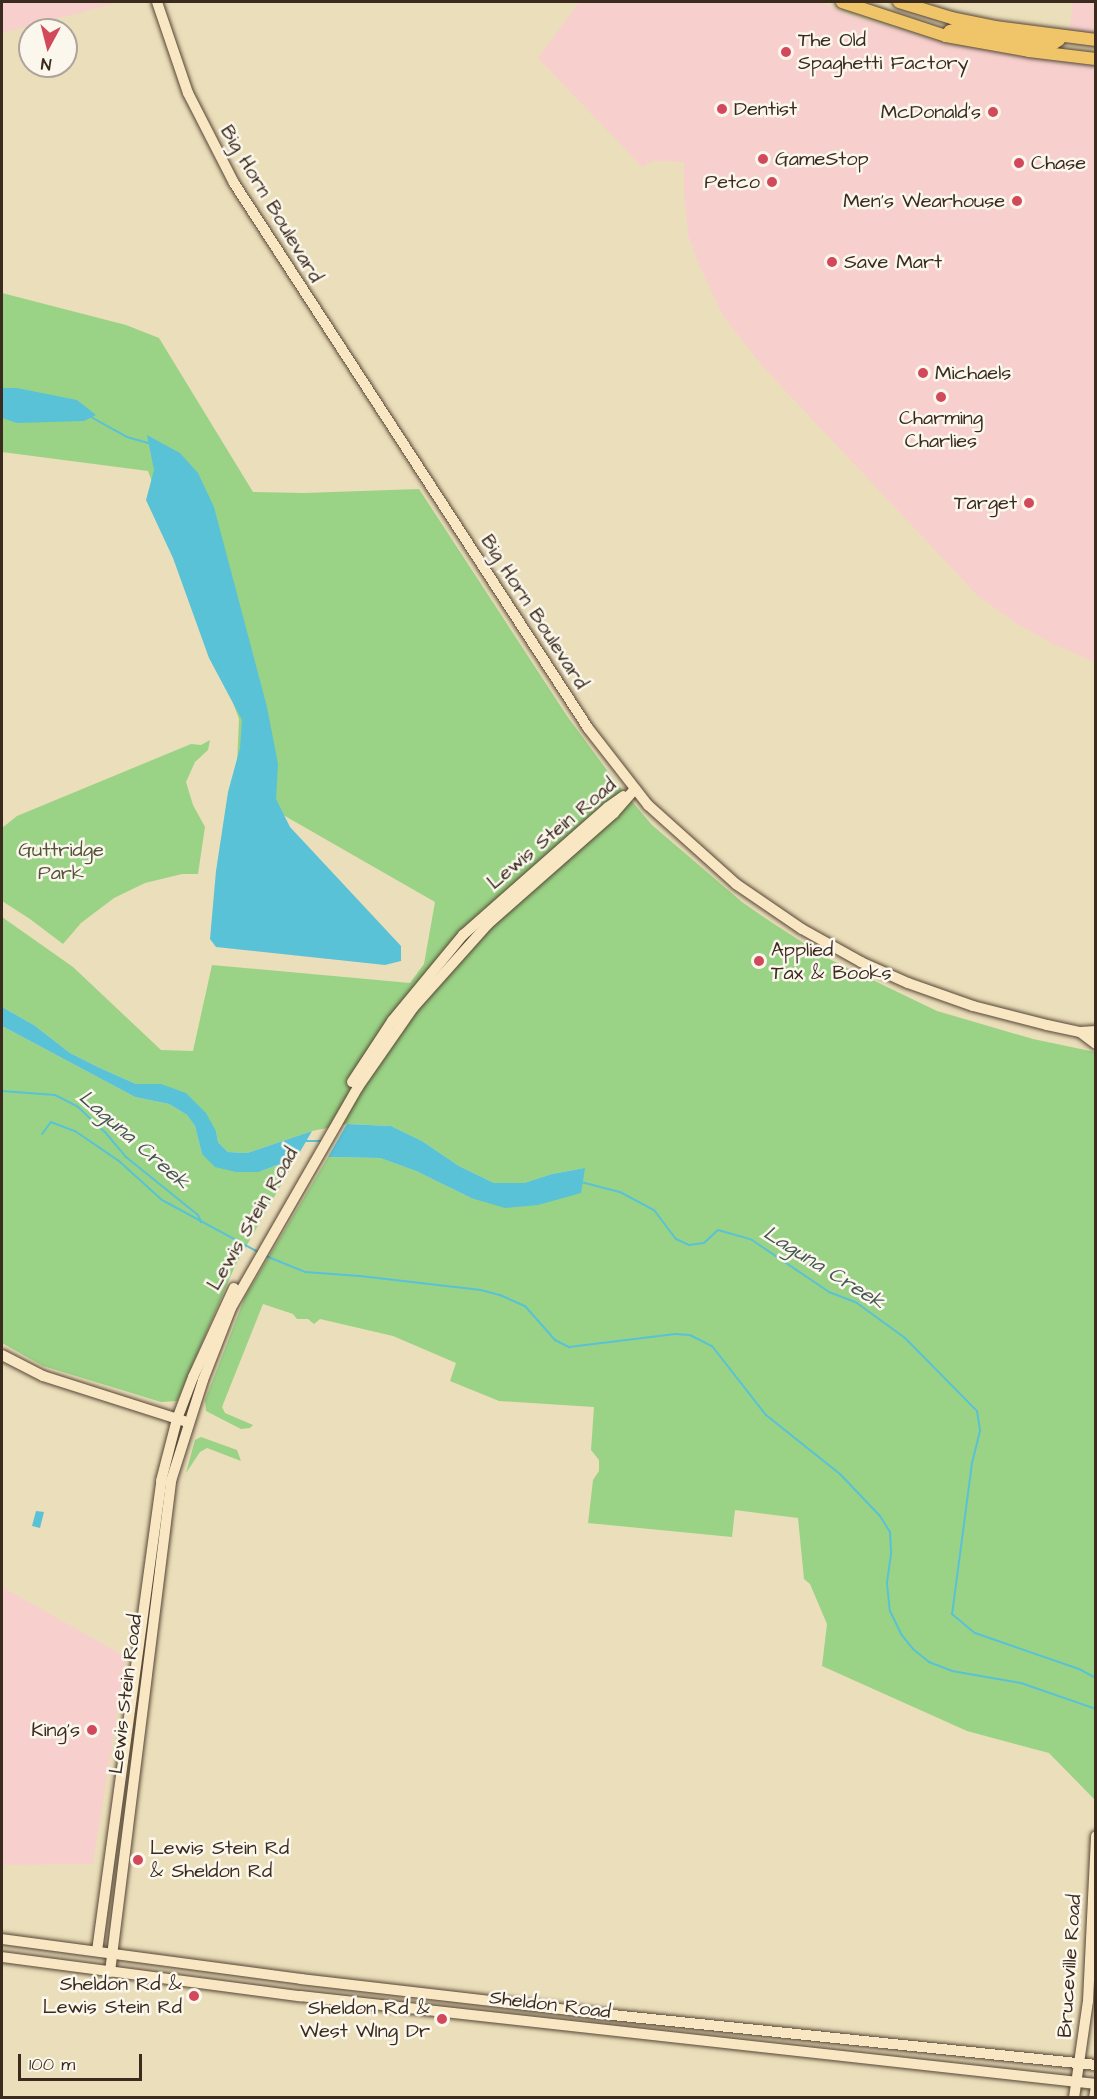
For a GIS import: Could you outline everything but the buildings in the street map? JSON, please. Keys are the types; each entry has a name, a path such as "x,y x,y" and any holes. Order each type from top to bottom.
{"main road":[{"name":"Big Horn Boulevard","path":"157,2 188,93 234,183 588,728 635,789 676,833 736,884 836,949 890,975 945,997 1009,1017 1080,1032 1095,1030"},
{"path":"842,2 946,36 1029,51 1095,58"},
{"path":"899,2 952,18 1095,40"},
{"path":"946,36 950,31 960,28 1054,43 1065,36"},
{"name":"Lewis Stein Road","path":"98,1952 161,1481 177,1419 197,1367 239,1286 302,1175 345,1104 413,1008 488,924 614,813 635,789"},
{"name":"Big Horn Boulevard","path":"1080,1032 1095,1044"},
{"name":"Lewis Stein Road","path":"110,1972 171,1481 203,1380 239,1286"},
{"path":"2,1354 42,1376 189,1423"},
{"path":"134,1676 140,1692 133,1745 136,1758"},
{"path":"123,1764 129,1776 122,1830 126,1843"},
{"name":"Bruceville Road","path":"1074,2097 1088,2001 1095,1836"},
{"name":"Sheldon Road","path":"2,1939 593,2013 1095,2065"},
{"name":"Sheldon Road","path":"2,1957 300,1996 1095,2085"},
{"path":"1094,2097 1095,2085"}],"shaded area":[{"path":"2,2 120,2 59,18 18,18 18,29 2,33"},
{"path":"579,2 819,2 849,15 953,45 1095,65 1095,662 1051,643 1017,624 978,596 764,368 723,316 699,265 688,235 684,162 653,161 642,167 538,58"},
{"path":"1073,2 1095,2 1095,33 1069,30"},
{"path":"2,1587 126,1657 93,1864 2,1865"}],"green space":[{"path":"2,293 126,325 159,338 253,492 304,493 419,489 567,716 618,785 652,825 742,902 827,958 937,1011 1033,1039 1095,1052 1095,1800 1049,1753 967,1731 822,1666 827,1624 810,1584 804,1579 798,1518 735,1510 732,1537 588,1523 593,1480 599,1471 599,1460 591,1450 594,1407 499,1401 450,1381 456,1363 393,1336 320,1319 314,1324 308,1319 297,1319 293,1314 263,1304 222,1407 225,1413 253,1425 250,1428 241,1429 206,1411 205,1400 245,1297 328,1157 380,1158 416,1171 471,1198 585,1168 552,1174 524,1183 494,1183 459,1166 422,1141 391,1126 347,1124 312,1131 247,1153 228,1152 218,1142 216,1131 161,1084 136,1084 100,1068 70,1053 34,1025 2,1007 2,917 73,967 161,1050 193,1051 212,965 410,983 424,964 435,902 236,788 239,719 148,471 2,452"},
{"name":"Guttridge Park","path":"210,740 208,750 195,762 186,782 193,805 205,827 198,874 182,874 145,883 114,898 81,923 63,944 2,901 2,828 17,816 191,744 201,745"},
{"path":"2,1026 135,1097 169,1104 187,1115 195,1126 202,1154 259,1172 277,1165 293,1164 235,1266 177,1401 161,1402 43,1366 2,1343"},
{"path":"201,1437 237,1450 241,1461 207,1448 200,1452 186,1473 195,1440"}],"water":[{"path":"2,388 17,388 77,400 96,415 84,421 17,423 2,418"},
{"path":"147,435 180,453 198,473 214,507 267,707 278,764 276,799 290,827 401,946 401,961 385,965 216,947 210,939 216,871 228,792 240,748 242,720 209,658 173,558 146,500 154,470"},
{"path":"2,1007 34,1025 70,1053 100,1068 136,1084 161,1084 186,1093 206,1113 216,1131 218,1142 228,1152 247,1153 312,1131 293,1164 277,1165 259,1172 236,1172 215,1167 202,1154 195,1126 187,1115 169,1104 135,1097 2,1026"},
{"path":"347,1124 391,1126 422,1141 459,1166 494,1183 524,1183 552,1174 585,1168 581,1193 538,1205 505,1208 471,1198 416,1171 380,1158 328,1157"},
{"path":"36,1511 44,1512 40,1528 32,1526"}],"waterway":[{"path":"91,417 127,437 148,443"},
{"name":"Laguna Creek","path":"2,1091 55,1095 77,1106 105,1132 126,1157 198,1215 201,1222"},
{"name":"Laguna Creek","path":"42,1134 51,1122 75,1131 119,1161 162,1200 258,1252"},
{"name":"Laguna Creek","path":"304,1141 322,1141"},
{"name":"Laguna Creek","path":"581,1182 620,1192 654,1210 676,1239 689,1245 704,1243 718,1230 752,1240 829,1292 857,1303 905,1338 977,1411 980,1431 972,1463 952,1614 975,1633 1079,1669 1096,1678"},
{"name":"Laguna Creek","path":"266,1256 305,1272 481,1290 500,1295 525,1306 555,1340 569,1347 675,1334 690,1335 712,1346 766,1415 840,1474 880,1516 890,1532 891,1554 887,1584 890,1611 901,1634 913,1649 929,1662 952,1671 1021,1683 1096,1709"}],"place":[{"name":"The Old Spaghetti Factory","path":"786,52"},
{"name":"Dentist","path":"722,109"},
{"name":"McDonald's","path":"993,112"},
{"name":"GameStop","path":"763,159"},
{"name":"Chase","path":"1019,163"},
{"name":"Petco","path":"772,182"},
{"name":"Men's Wearhouse","path":"1017,201"},
{"name":"Save Mart","path":"832,262"},
{"name":"Michaels","path":"923,373"},
{"name":"Charming Charlies","path":"941,397"},
{"name":"Target","path":"1029,503"},
{"name":"Applied Tax & Books","path":"759,961"},
{"name":"King's","path":"92,1730"},
{"name":"Lewis Stein Rd & Sheldon Rd","path":"138,1860"},
{"name":"Sheldon Rd & Lewis Stein Rd","path":"194,1996"},
{"name":"Sheldon Rd & West WIng Dr","path":"442,2019"}]}
